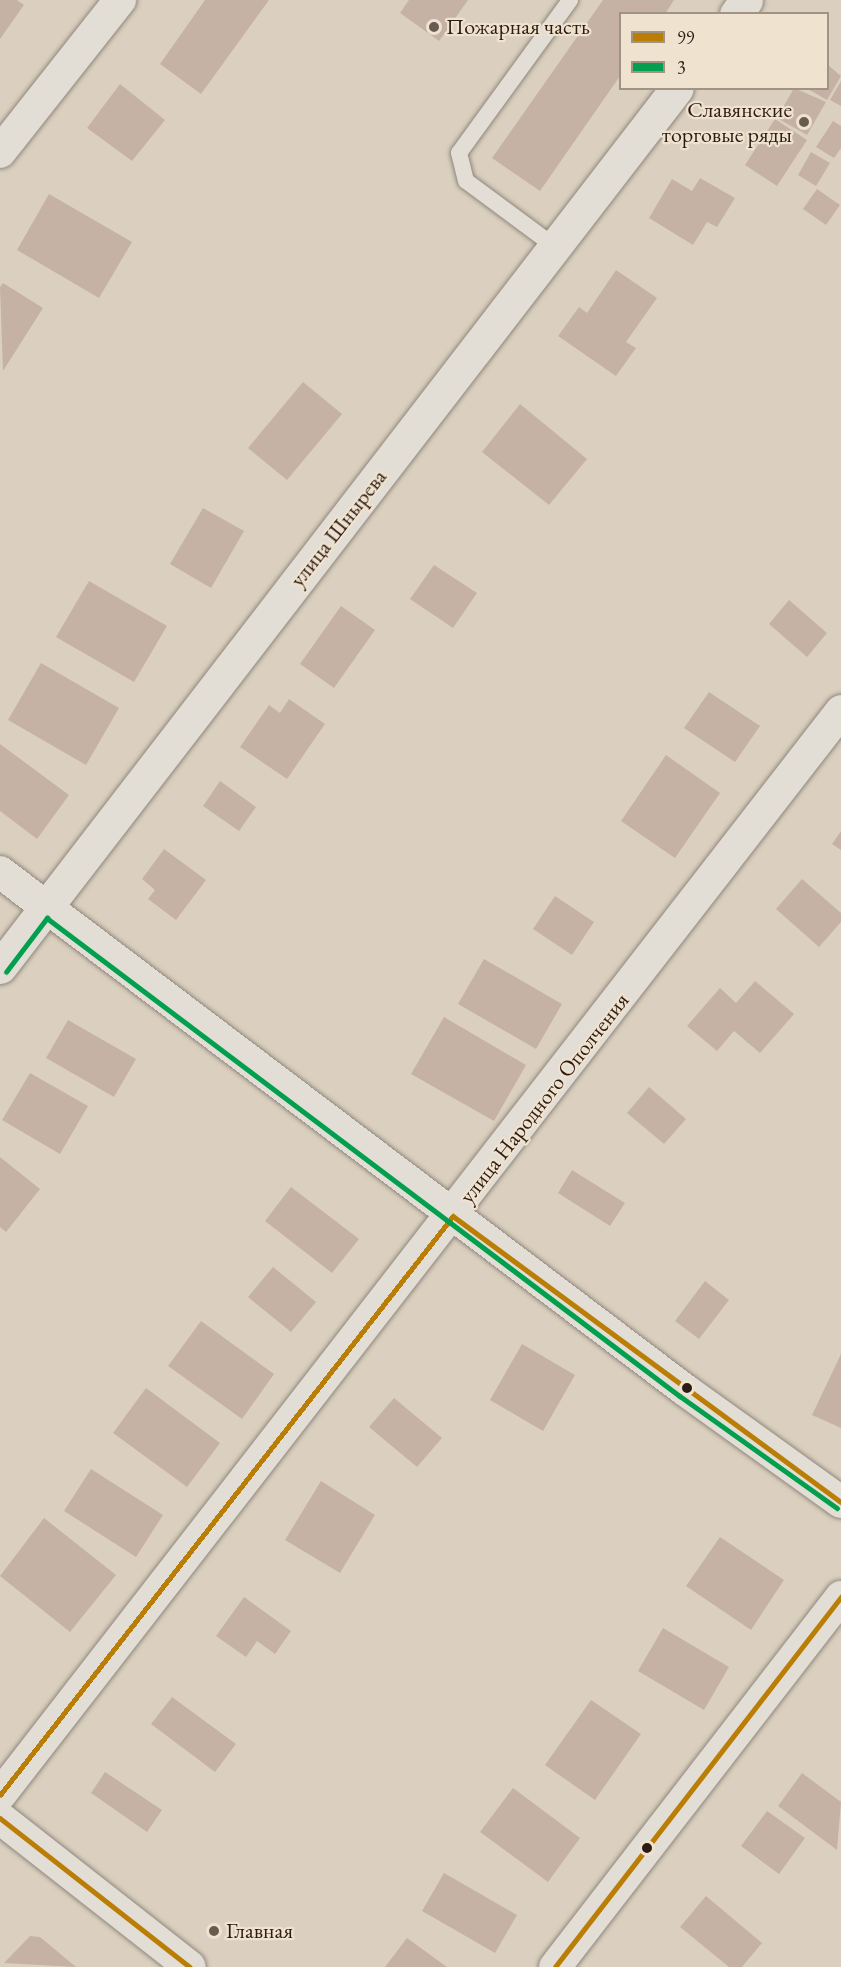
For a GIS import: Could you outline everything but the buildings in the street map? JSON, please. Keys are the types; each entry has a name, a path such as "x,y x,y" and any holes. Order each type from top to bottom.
{"street":[{"path":"0,152 120,0"},
{"name":"улица Шнырева","path":"0,967 675,90"},
{"name":"улица Народного Ополчения","path":"0,1795 453,1216 841,711"},
{"path":"0,872 453,1216 841,1502"},
{"path":"555,1967 841,1598"},
{"path":"0,1818 190,1967"}],"lane":[{"path":"554,246 466,181 459,153 570,0"}],"transit line":[{"name":"3","path":"6,972 47,918 680,1396 837,1508"},
{"name":"99","path":"0,1795 453,1216 841,1502"},
{"name":"99","path":"555,1967 841,1597"},
{"name":"99","path":"0,1818 190,1967"}],"place":[{"name":"Пожарная часть","path":"434,27"},
{"name":"Славянские торговые ряды","path":"804,122"},
{"name":"Главная","path":"214,1931"}]}
